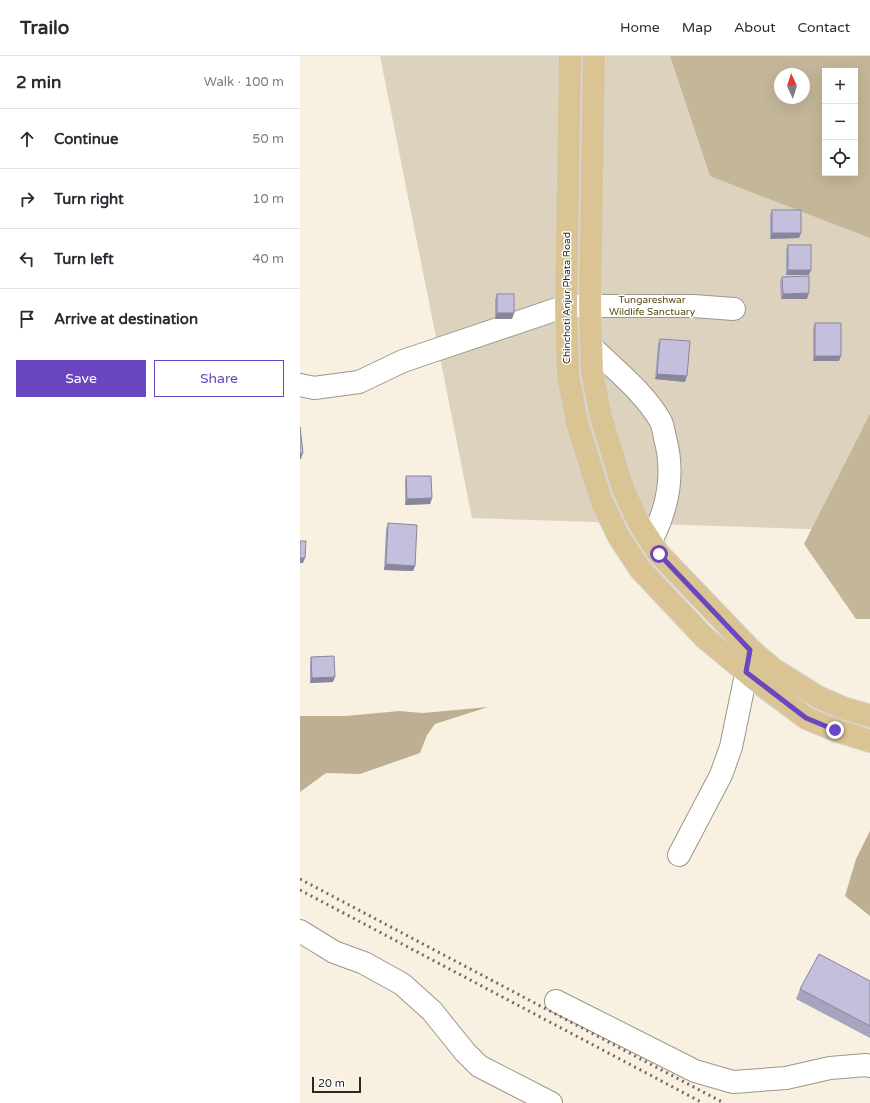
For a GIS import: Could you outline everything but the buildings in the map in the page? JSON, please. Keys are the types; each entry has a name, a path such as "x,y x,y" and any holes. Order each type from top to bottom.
{"main road":[{"name":"Chinchoti Anjur Phata Road","path":"570,56 566,306 568,375 577,423 601,500 619,537 640,569 704,637 746,672 806,718 835,730 870,741"},
{"path":"594,56 590,306 592,372 601,417 624,491 659,554 750,650 773,669 818,697 843,708 870,716"}],"street":[{"path":"300,385 314,388 359,382 403,361 566,306 693,306 734,309"},
{"path":"591,346 637,390 660,421 671,457 670,480 662,520 651,541"},
{"path":"679,855 721,775 729,754 750,650"},
{"path":"300,931 334,952 364,963 402,984 432,1011 465,1052 479,1066 551,1103"},
{"path":"556,1001 695,1071 733,1082 786,1078 830,1068 866,1064 870,1066"}],"green space":[{"name":"Tungareshwar Wildlife Sanctuary","path":"380,56 870,56 870,531 472,518"}],"shaded area":[{"path":"670,56 870,56 870,238 710,176"},
{"path":"870,414 870,619 856,619 804,544"},
{"path":"488,707 435,724 427,735 420,753 360,774 326,773 300,792 300,716 346,716 399,711 423,713"},
{"path":"870,831 870,916 845,896 856,859"}],"railway":[{"path":"300,879 724,1103"},
{"path":"300,890 703,1103"}],"route":[{"path":"659,554 750,650 746,672 806,718 835,730"}]}
